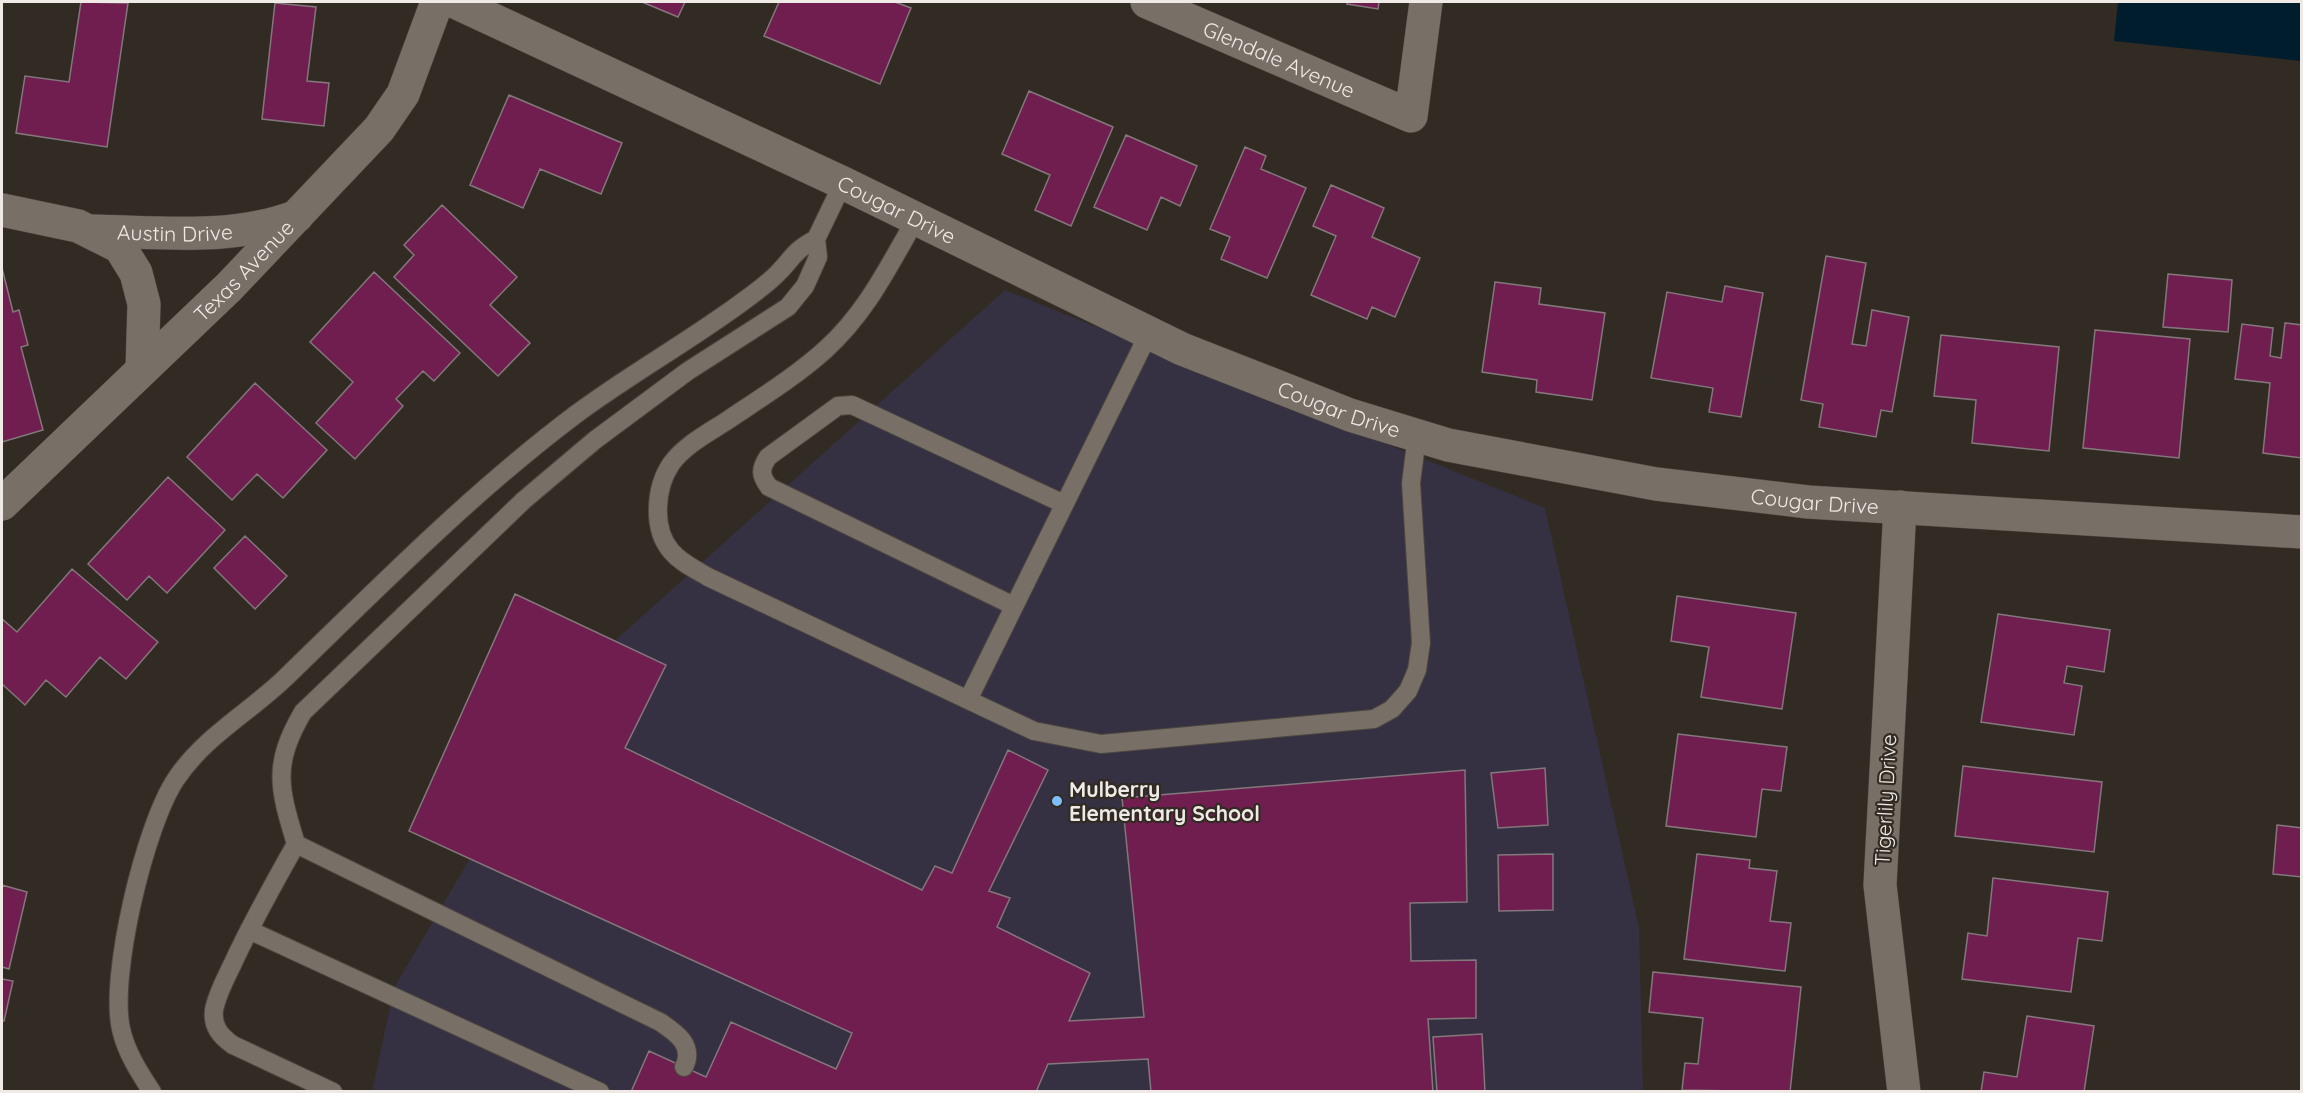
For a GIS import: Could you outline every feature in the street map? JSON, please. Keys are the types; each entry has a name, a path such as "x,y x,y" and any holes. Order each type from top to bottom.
{"street":[{"name":"Texas Avenue","path":"2,504 230,287 380,129 403,94 437,2"},
{"name":"Cougar Drive","path":"455,2 843,183 1182,350 1340,411 1448,445 1656,484 1808,501 2301,532"},
{"name":"Glendale Avenue","path":"1147,2 1184,9 1411,116 1426,2"},
{"name":"Austin Drive","path":"2,210 78,226 120,247 136,273 144,304 142,370"},
{"name":"Austin Drive","path":"88,231 212,232 274,225 297,216"},
{"name":"Tigerlily Drive","path":"1900,507 1881,885 1904,1092"}],"lane":[{"path":"333,1092 223,1038 216,1027 214,1011 219,992 249,930 296,844 282,794 281,766 289,736 303,712 524,500 586,448 688,371 788,307 805,286 818,257 816,239 843,183"},
{"path":"916,219 869,302 852,324 824,351 788,379 691,444 671,465 661,489 658,512 660,529 669,549 682,561 708,577 1034,731 1101,744 1374,720 1392,709 1408,691 1416,670 1420,643 1411,483 1417,436"},
{"path":"152,1092 132,1061 120,1028 117,988 128,922 148,841 174,781 194,756 275,687 496,480 575,415 746,300 777,274 797,249 816,239"},
{"path":"968,700 1149,333"},
{"path":"1014,606 769,487 762,478 761,468 768,457 838,406 852,405 1064,504"},
{"path":"296,844 660,1022 678,1034 687,1046 687,1061 684,1067"},
{"path":"249,930 600,1092"}],"shaded area":[{"name":"Mulberry Elementary School","path":"1005,290 1545,508 1639,928 1643,1091 372,1092 394,988 578,674"}],"water":[{"path":"2118,2 2301,2 2301,61 2114,41"}],"building":[{"path":"81,2 128,3 107,147 16,133 25,76 69,82"},
{"path":"642,2 685,2 678,17"},
{"path":"779,2 895,2 911,8 880,84 764,36"},
{"path":"1347,2 1379,2 1378,9 1347,4"},
{"path":"275,3 316,7 307,81 329,83 324,126 262,119"},
{"path":"1029,91 1113,127 1071,226 1035,210 1050,175 1002,154"},
{"path":"509,95 622,143 601,194 540,169 523,208 470,185"},
{"path":"1126,135 1197,166 1180,206 1161,197 1147,230 1094,207"},
{"path":"1245,147 1266,156 1261,169 1306,188 1267,278 1221,259 1230,237 1210,229"},
{"path":"1331,185 1384,208 1372,237 1420,258 1395,317 1372,307 1367,319 1311,295 1336,236 1313,226"},
{"path":"442,205 517,277 490,305 530,343 498,376 394,277 414,255 404,245"},
{"path":"1826,256 1866,263 1852,344 1866,346 1872,310 1909,317 1892,412 1881,410 1876,437 1819,427 1823,404 1801,400"},
{"path":"2,268 13,312 19,310 28,345 21,347 43,430 2,442"},
{"path":"374,272 460,353 434,381 423,371 396,399 403,406 355,459 316,423 353,382 310,342"},
{"path":"2168,274 2232,280 2228,332 2163,327"},
{"path":"1495,282 1541,288 1539,304 1605,313 1592,400 1536,392 1537,380 1482,372"},
{"path":"1725,286 1763,293 1741,417 1709,412 1713,388 1651,378 1667,292 1722,302"},
{"path":"2285,323 2302,325 2302,458 2263,453 2270,383 2235,379 2242,324 2273,328 2270,356 2281,358"},
{"path":"2095,330 2190,339 2179,458 2083,448"},
{"path":"1941,335 2059,347 2049,451 1972,443 1976,400 1934,396"},
{"path":"255,383 327,450 283,498 257,474 232,500 187,457"},
{"path":"168,477 225,530 167,593 149,576 127,600 88,564"},
{"path":"245,536 287,576 255,609 214,568"},
{"path":"72,569 158,642 126,679 100,657 66,697 46,680 25,705 2,684 2,619 17,632"},
{"path":"515,594 666,665 625,748 922,890 935,866 952,873 1008,750 1048,770 989,891 1010,898 997,927 1090,973 1069,1021 1144,1017 1122,798 1465,770 1467,902 1410,903 1411,961 1476,960 1476,1018 1428,1019 1433,1092 1151,1092 1148,1059 1048,1064 1036,1092 631,1092 649,1051 706,1077 731,1022 836,1069 852,1033 409,831"},
{"path":"1677,596 1796,613 1782,709 1701,697 1709,647 1671,641"},
{"path":"1998,614 2110,630 2104,672 2067,666 2064,683 2082,686 2074,735 1981,722"},
{"path":"1678,734 1787,747 1781,791 1762,789 1756,837 1666,826"},
{"path":"1963,766 2102,782 2094,852 1955,836"},
{"path":"1545,768 1548,825 1498,828 1491,773"},
{"path":"2277,825 2302,828 2302,877 2273,874"},
{"path":"1553,854 1553,910 1499,911 1498,855"},
{"path":"1697,854 1750,860 1749,868 1777,871 1770,921 1791,923 1785,971 1684,959"},
{"path":"1993,878 2108,892 2102,941 2078,938 2071,992 1962,979 1968,933 1987,936"},
{"path":"2,885 27,892 9,969 2,967"},
{"path":"1653,972 1801,987 1790,1092 1682,1090 1685,1063 1698,1064 1703,1018 1649,1012"},
{"path":"2,979 13,981 4,1021 2,1021"},
{"path":"2027,1016 2094,1026 2084,1092 1981,1092 1984,1072 2017,1077"},
{"path":"1482,1034 1485,1092 1437,1092 1433,1037"}],"place":[{"name":"Mulberry Elementary School","path":"1057,801"}]}
